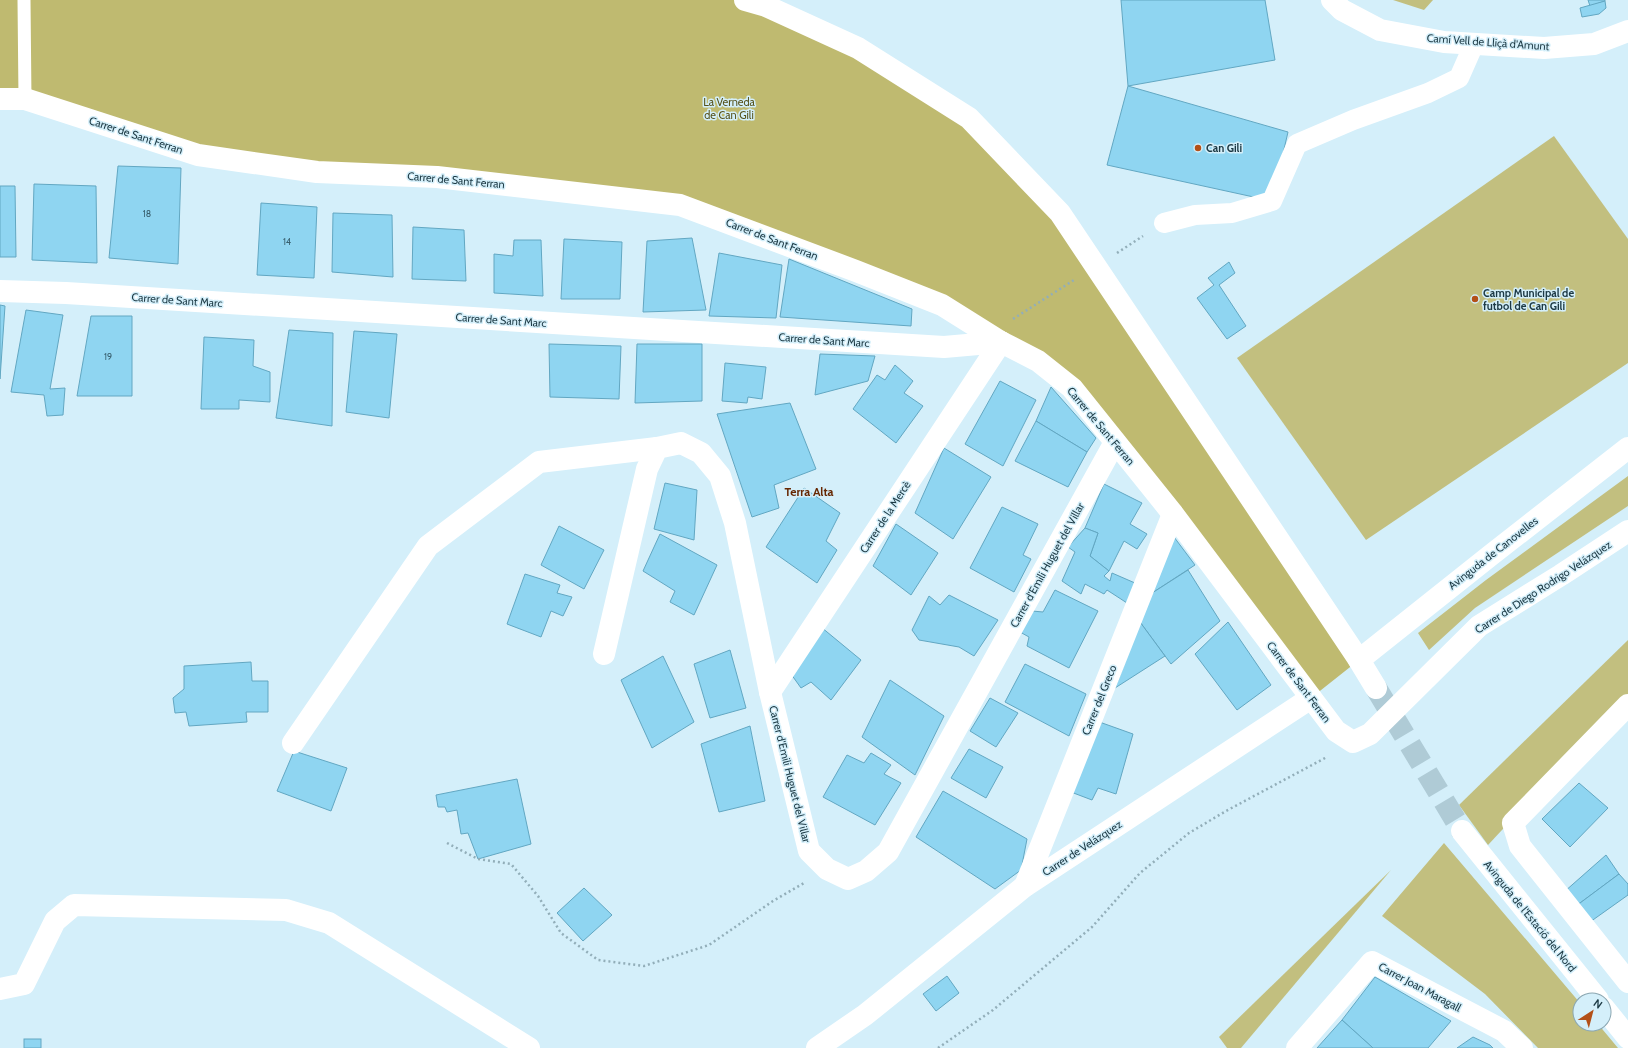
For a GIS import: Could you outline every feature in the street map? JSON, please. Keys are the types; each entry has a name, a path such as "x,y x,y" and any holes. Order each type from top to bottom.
{"street":[{"path":"745,0 766,6 858,48 969,118 1060,213 1359,660 1376,688"},
{"name":"Camí Vell de Lliçà d'Amunt","path":"1332,0 1342,10 1380,30 1444,42 1544,48 1594,44 1628,31"},
{"path":"1164,223 1195,215 1232,213 1272,201 1297,144 1353,120 1428,92 1459,78 1474,44"},
{"name":"Carrer de Sant Ferran","path":"0,99 25,99 198,155 317,172 437,176 680,205 942,305 1001,342 1038,361 1072,388 1173,514 1336,731 1353,742"},
{"name":"Carrer de Sant Marc","path":"0,291 66,293 944,348 1001,342"},
{"name":"Carrer de la Mercè","path":"770,692 1001,342"},
{"name":"Carrer d'Emili Huguet del Villar","path":"293,743 428,546 539,462 657,448 681,443 701,453 720,476 735,523 770,692 809,851 827,869 848,879 866,871 888,852 1115,442"},
{"path":"604,654 647,469 657,448"},
{"name":"Avinguda de Canovelles","path":"1359,660 1628,448"},
{"name":"Carrer del Greco","path":"1025,886 1173,514"},
{"name":"Carrer de Diego Rodrigo Velázquez","path":"1353,742 1370,734 1479,626 1628,531"},
{"name":"Carrer de Velázquez","path":"817,1048 865,1015 1025,886 1311,698"},
{"path":"1628,705 1513,823 1520,846 1628,982"},
{"name":"Avinguda de l'Estació del Nord","path":"1462,832 1592,992"},
{"path":"0,989 24,984 54,921 74,905 286,910 330,923 529,1048"},
{"name":"Carrer Joan Maragall","path":"1297,1048 1372,962 1504,1031 1522,1048"},
{"path":"1612,1018 1628,1038"}],"lane":[{"path":"24,0 25,99"}],"path":[{"path":"938,1048 992,1010 1092,927 1140,873 1189,833 1226,811 1353,742"},
{"path":"447,842 478,859 511,864 538,896 561,933 598,960 644,966 709,945 773,902 827,869"}],"shaded area":[{"path":"1393,0 1433,0 1424,10"},
{"name":"Camp Municipal de futbol de Can Gili","path":"1554,136 1628,239 1628,363 1366,540 1237,358"},
{"path":"1628,476 1628,506 1475,608 1429,650 1418,633 1486,580"},
{"path":"1628,640 1628,695 1488,845 1459,805"},
{"path":"1444,843 1572,994 1572,1032 1605,1032 1618,1048 1538,1048 1485,994 1382,916"},
{"path":"1391,870 1241,1048 1227,1048 1219,1037"}],"green space":[{"name":"La Verneda de Can Gili","path":"0,0 745,0 969,118 1060,213 1359,660 1311,698 1072,388 942,305 680,205 198,155 0,99"}],"building":[{"path":"1121,0 1265,0 1275,60 1128,86"},
{"path":"1588,0 1605,0 1605,1 1590,6"},
{"path":"1605,1 1606,8 1599,14 1582,17 1580,8"},
{"name":"Can Gili","path":"1128,86 1288,132 1272,201 1107,165"},
{"path":"118,166 181,168 178,264 109,258"},
{"path":"34,184 96,186 97,263 32,260"},
{"path":"0,186 15,186 16,257 0,257"},
{"path":"261,203 317,207 314,278 257,275"},
{"path":"333,213 392,215 393,277 332,272"},
{"path":"413,227 464,230 466,281 412,279"},
{"path":"692,238 706,310 643,312 647,241"},
{"path":"564,239 622,242 620,299 561,299"},
{"path":"514,240 541,240 543,296 494,293 494,254 513,256"},
{"path":"719,253 782,265 776,318 709,316"},
{"path":"789,259 912,309 911,326 780,317"},
{"path":"1229,262 1235,273 1219,285 1246,326 1227,339 1197,298 1214,285 1208,278"},
{"path":"0,305 5,306 0,379"},
{"path":"26,310 63,315 50,389 65,388 63,415 47,416 44,395 11,392"},
{"path":"91,316 132,316 132,396 77,396"},
{"path":"289,330 333,333 332,426 276,418"},
{"path":"354,331 397,334 389,418 346,412"},
{"path":"204,337 254,340 253,366 270,372 270,402 239,400 239,409 201,409"},
{"path":"549,344 621,346 619,399 550,397"},
{"path":"637,344 702,344 702,401 635,403"},
{"path":"820,354 875,356 868,381 815,395"},
{"path":"725,363 766,367 762,399 748,397 747,403 722,401"},
{"path":"895,365 913,381 904,393 923,406 896,443 853,409 877,375 885,380"},
{"path":"1000,381 1036,400 1003,466 965,444"},
{"path":"1051,387 1096,438 1087,452 1036,421"},
{"path":"790,403 816,469 774,485 779,508 752,517 717,414"},
{"path":"1036,421 1087,452 1068,487 1015,461"},
{"path":"944,448 991,477 953,539 915,513"},
{"path":"665,483 697,490 694,540 654,529"},
{"path":"1104,484 1142,503 1130,524 1147,534 1137,549 1124,541 1109,571 1090,556 1098,533 1085,528"},
{"path":"804,488 840,513 826,541 837,550 817,583 766,547"},
{"path":"1002,507 1038,524 1023,555 1031,559 1014,592 970,568"},
{"path":"896,524 938,553 911,595 873,566"},
{"path":"559,526 604,550 584,589 541,565"},
{"path":"1085,528 1098,533 1090,556 1109,571 1104,576 1110,581 1112,573 1135,583 1127,603 1107,590 1104,594 1085,584 1081,594 1062,581 1075,552 1068,547"},
{"path":"1171,533 1195,565 1149,595"},
{"path":"660,534 717,565 694,615 670,602 675,591 643,571"},
{"path":"1188,570 1220,621 1171,664 1140,622 1149,595"},
{"path":"525,574 560,585 557,593 572,597 563,616 551,611 541,637 507,624"},
{"path":"1055,590 1098,611 1069,668 1027,646 1029,637 1020,632 1032,611 1043,612"},
{"path":"949,595 998,620 974,656 959,647 919,640 912,630 929,596 940,605"},
{"path":"1140,622 1165,656 1115,688"},
{"path":"1228,622 1271,685 1237,710 1195,654"},
{"path":"821,627 861,660 831,700 811,682 801,688 791,674"},
{"path":"730,650 746,708 710,718 694,664"},
{"path":"663,656 694,722 652,748 621,680"},
{"path":"251,662 252,681 268,681 268,712 246,712 247,722 189,726 186,712 175,713 173,698 184,689 184,666"},
{"path":"1025,664 1086,694 1069,736 1005,702"},
{"path":"890,680 944,716 915,775 862,737"},
{"path":"990,698 1018,713 996,747 970,731"},
{"path":"1091,719 1133,734 1116,794 1098,788 1092,800 1063,789"},
{"path":"750,726 765,801 719,812 701,744"},
{"path":"969,749 1003,767 986,798 951,778"},
{"path":"294,751 347,768 331,811 277,791"},
{"path":"871,753 891,765 884,774 901,783 875,825 823,797 847,755 864,763"},
{"path":"517,779 531,844 478,859 468,833 461,834 457,810 447,812 445,807 438,807 436,795"},
{"path":"1579,783 1608,808 1570,847 1542,819"},
{"path":"943,791 1027,839 1021,870 995,889 916,837"},
{"path":"1606,855 1619,874 1576,906 1564,892"},
{"path":"1619,874 1628,884 1628,895 1590,922 1576,906"},
{"path":"584,888 612,915 583,941 557,913"},
{"path":"947,976 959,993 936,1011 923,994"},
{"path":"1375,977 1451,1021 1428,1048 1373,1048 1342,1020"},
{"path":"1342,1020 1373,1048 1317,1048"},
{"path":"1473,1037 1490,1045 1493,1048 1457,1048"},
{"path":"24,1039 41,1039 41,1048 24,1048"}],"tunnel":[{"path":"1376,688 1462,831"}],"place":[{"name":"Can Gili","path":"1198,148"},
{"name":"Camp Municipal de futbol de Can Gili","path":"1475,299"}],"district":[{"name":"Terra Alta","path":"809,491"}]}
